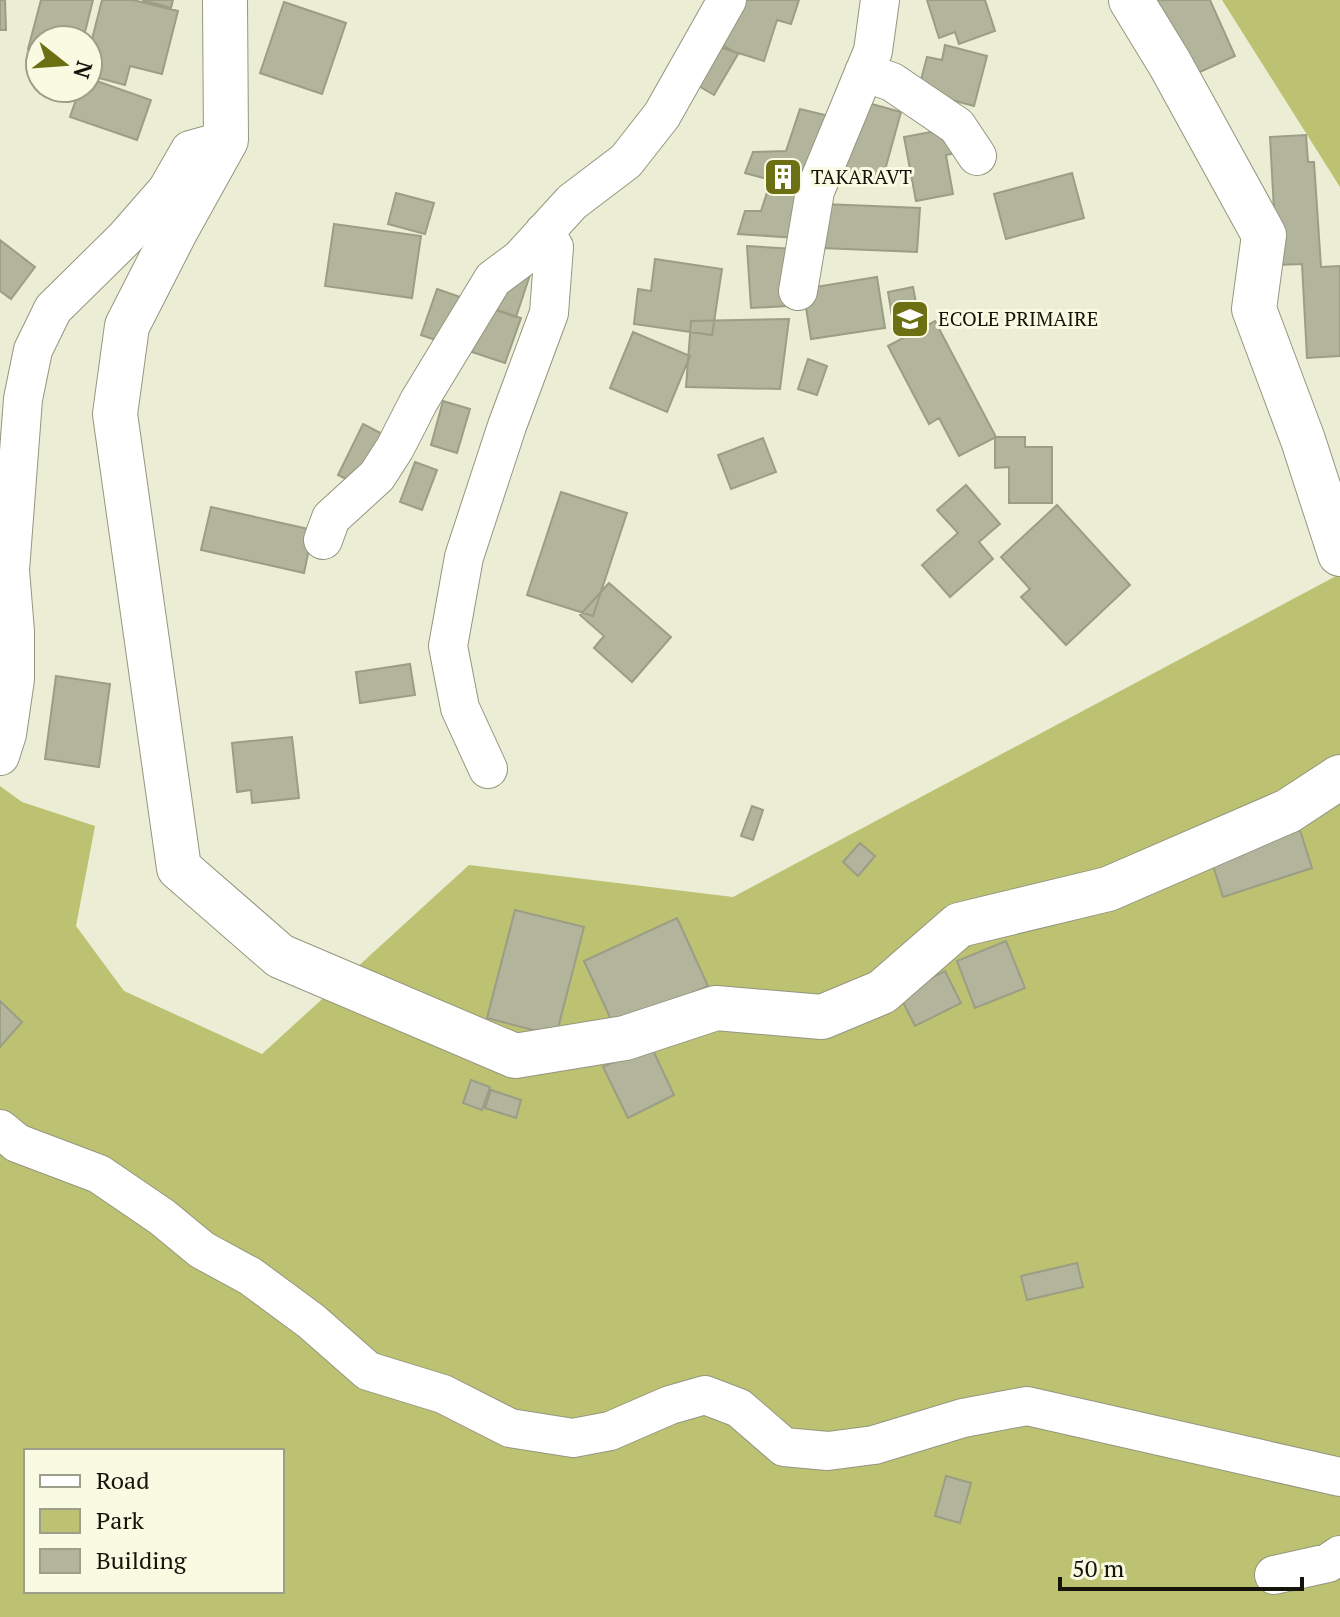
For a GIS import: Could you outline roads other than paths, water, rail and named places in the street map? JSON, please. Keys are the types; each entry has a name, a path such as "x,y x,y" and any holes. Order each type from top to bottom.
{"street":[{"path":"225,0 226,140 127,326 115,414 179,868 280,956 515,1056 625,1038 716,1008 822,1017 882,992 959,925 1108,889 1288,811 1340,777"},
{"path":"323,540 331,518 377,476 493,279 520,259 572,202 626,161 662,115 727,0"},
{"path":"798,291 815,191 873,51 880,0"},
{"path":"1131,0 1170,64 1264,235 1254,309 1303,440 1340,554"},
{"path":"864,72 892,82 957,126 977,156"},
{"path":"0,756 7,734 15,679 10,570 23,399 33,350 53,309 125,238 167,190 190,150 226,140"},
{"path":"488,769 460,708 448,646 464,557 507,426 549,313 554,247 544,232"},
{"path":"0,1129 17,1143 99,1174 162,1217 202,1250 250,1276 311,1321 368,1371 443,1394 510,1428 573,1438 610,1431 670,1405 705,1395 739,1408 784,1447 828,1451 874,1445 963,1418 1027,1406 1340,1477"},
{"path":"1274,1575 1328,1563 1340,1555"}],"place":[{"name":"TAKARAVT","path":"783,177"},
{"name":"ECOLE PRIMAIRE","path":"910,319"}]}
